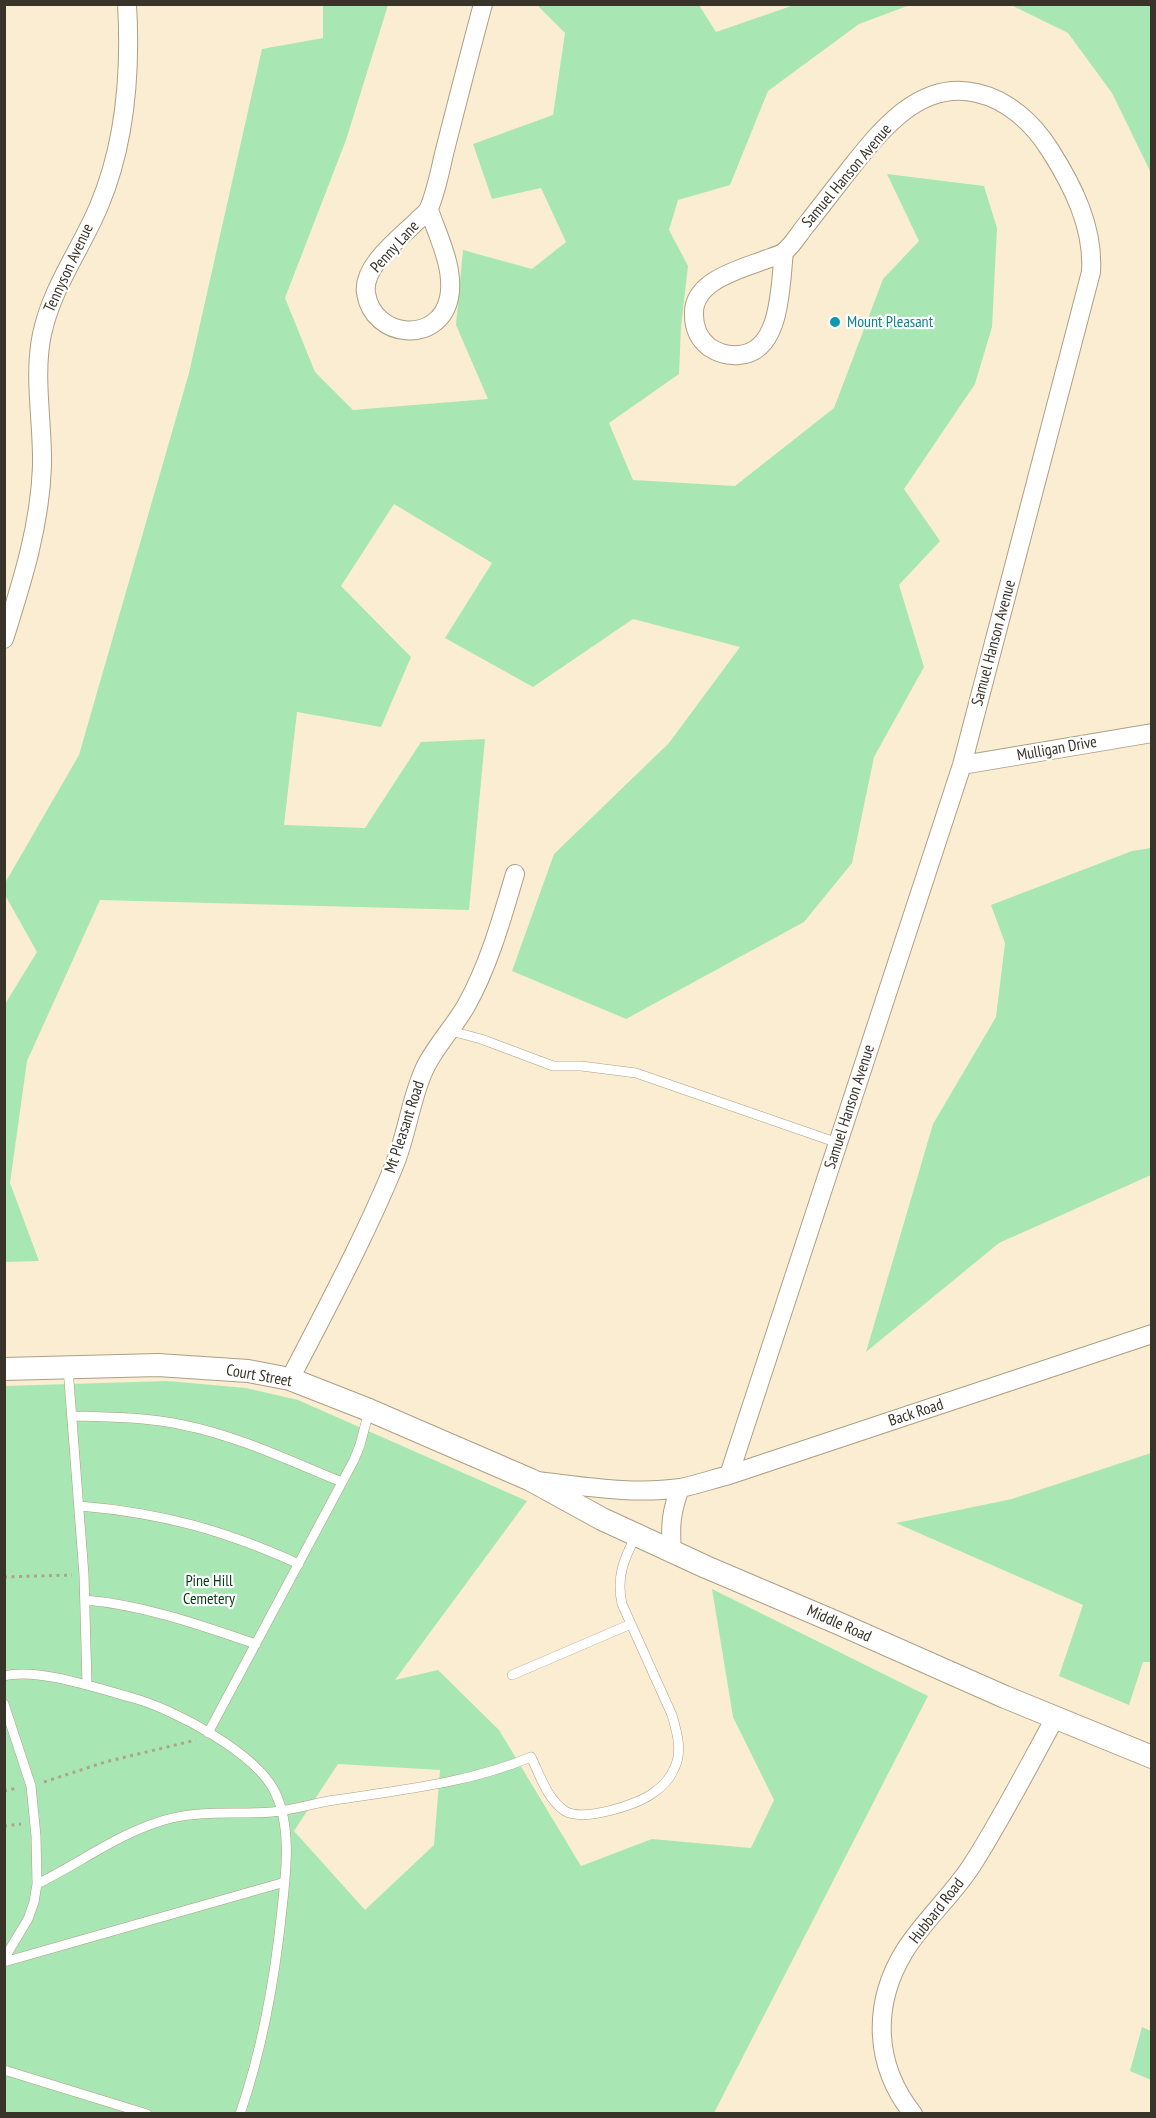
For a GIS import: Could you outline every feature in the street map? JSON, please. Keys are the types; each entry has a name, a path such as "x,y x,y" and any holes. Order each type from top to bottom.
{"street":[{"name":"Tennyson Avenue","path":"6,631 29,559 40,495 42,466 39,363 42,337 47,313 57,287 99,205 119,138 127,96 129,59 127,4"},
{"name":"Penny Lane","path":"429,210 448,268 450,297 441,316 433,323 423,329 399,330 388,326 378,318 371,308 365,284 384,253 429,210 483,4"},
{"name":"Samuel Hanson Avenue","path":"729,1475 962,765 1090,272 1092,254 1083,215 1054,157 1022,116 989,96 971,91 952,90 934,94 918,102 886,126 784,252 730,274 704,290 696,300 693,311 694,323 699,336 707,346 730,356 743,355 755,350 766,340 777,315 784,252"},
{"name":"Mulligan Drive","path":"962,765 1152,733"},
{"name":"Mt Pleasant Road","path":"290,1379 382,1195 396,1162 414,1093 425,1067 451,1031 478,982 497,934 515,873"},
{"name":"Back Road","path":"531,1480 644,1490 680,1488 729,1475 1152,1334"},
{"name":"Court Street","path":"4,1369 192,1366 248,1371 290,1379 369,1410 531,1480"},
{"name":"Middle Road","path":"531,1480 602,1519 706,1568 1152,1758"},
{"path":"672,1551 670,1528 672,1509 680,1488"},
{"name":"Hubbard Road","path":"913,2114 896,2090 882,2049 885,1998 893,1974 905,1951 969,1869 986,1843 1055,1718"}],"lane":[{"path":"451,1031 482,1039 553,1066 581,1066 636,1073 838,1143"},
{"path":"69,1368 84,1575 87,1685"},
{"path":"208,1733 342,1482 360,1445 369,1410"},
{"path":"74,1416 157,1420 206,1430 342,1482"},
{"path":"80,1506 123,1509 188,1523 264,1548 299,1564"},
{"path":"37,1884 109,1844 174,1818 281,1811 312,1803 473,1776 501,1769 531,1757 555,1803 567,1813 586,1814 610,1811 651,1795 666,1782 675,1768 679,1753 678,1734 672,1715 622,1604 619,1590 620,1573 626,1554 637,1534"},
{"path":"85,1600 129,1606 178,1618 256,1644"},
{"path":"512,1675 631,1624"},
{"path":"4,1676 31,1674 87,1685 151,1703 208,1733 246,1759 260,1772 276,1793 281,1811 286,1857 278,1945 266,2019 250,2086 240,2114"},
{"path":"4,1704 31,1786 36,1836 37,1884 28,1919 4,1961"},
{"path":"4,1961 285,1882"},
{"path":"4,2070 147,2114"}],"path":[{"path":"4,1577 84,1575"},
{"path":"4,1791 31,1786 144,1751 192,1743 208,1733"}],"green space":[{"path":"323,5 388,5 346,140 285,298 315,372 353,410 488,399 456,325 463,250 532,269 566,242 541,188 492,199 473,144 553,115 565,33 537,5 699,5 716,32 794,5 910,5 859,24 768,91 730,185 678,200 669,230 688,266 681,327 679,374 609,423 633,480 735,486 834,408 883,279 919,241 887,174 984,186 997,228 992,327 975,384 904,489 940,541 899,585 924,667 874,757 852,863 804,922 626,1019 512,971 554,854 669,743 740,647 633,619 533,687 445,638 492,563 394,504 341,586 411,657 381,727 297,712 284,825 365,828 421,742 485,739 469,910 100,900 27,1061 10,1183 39,1261 5,1262 5,1004 37,952 5,895 5,883 79,755 189,373 262,49 323,38"},
{"path":"1011,5 1151,5 1151,173 1112,93 1068,33"},
{"path":"1151,848 1151,1175 999,1243 866,1352 933,1124 996,1017 1005,943 991,905 1132,851"},
{"name":"Pine Hill Cemetery","path":"168,1381 246,1388 298,1400 527,1501 395,1680 438,1670 499,1730 581,1866 652,1839 751,1848 774,1800 733,1717 712,1589 928,1696 714,2113 5,2113 4,1386","holes":["338,1764 440,1770 434,1845 365,1910 294,1831"]},
{"path":"1151,1453 1151,1662 1143,1662 1129,1705 1059,1676 1083,1605 896,1523 1012,1499"},
{"path":"1142,2027 1151,2031 1151,2080 1130,2071"}],"place":[{"name":"Mount Pleasant","path":"835,322"}]}
